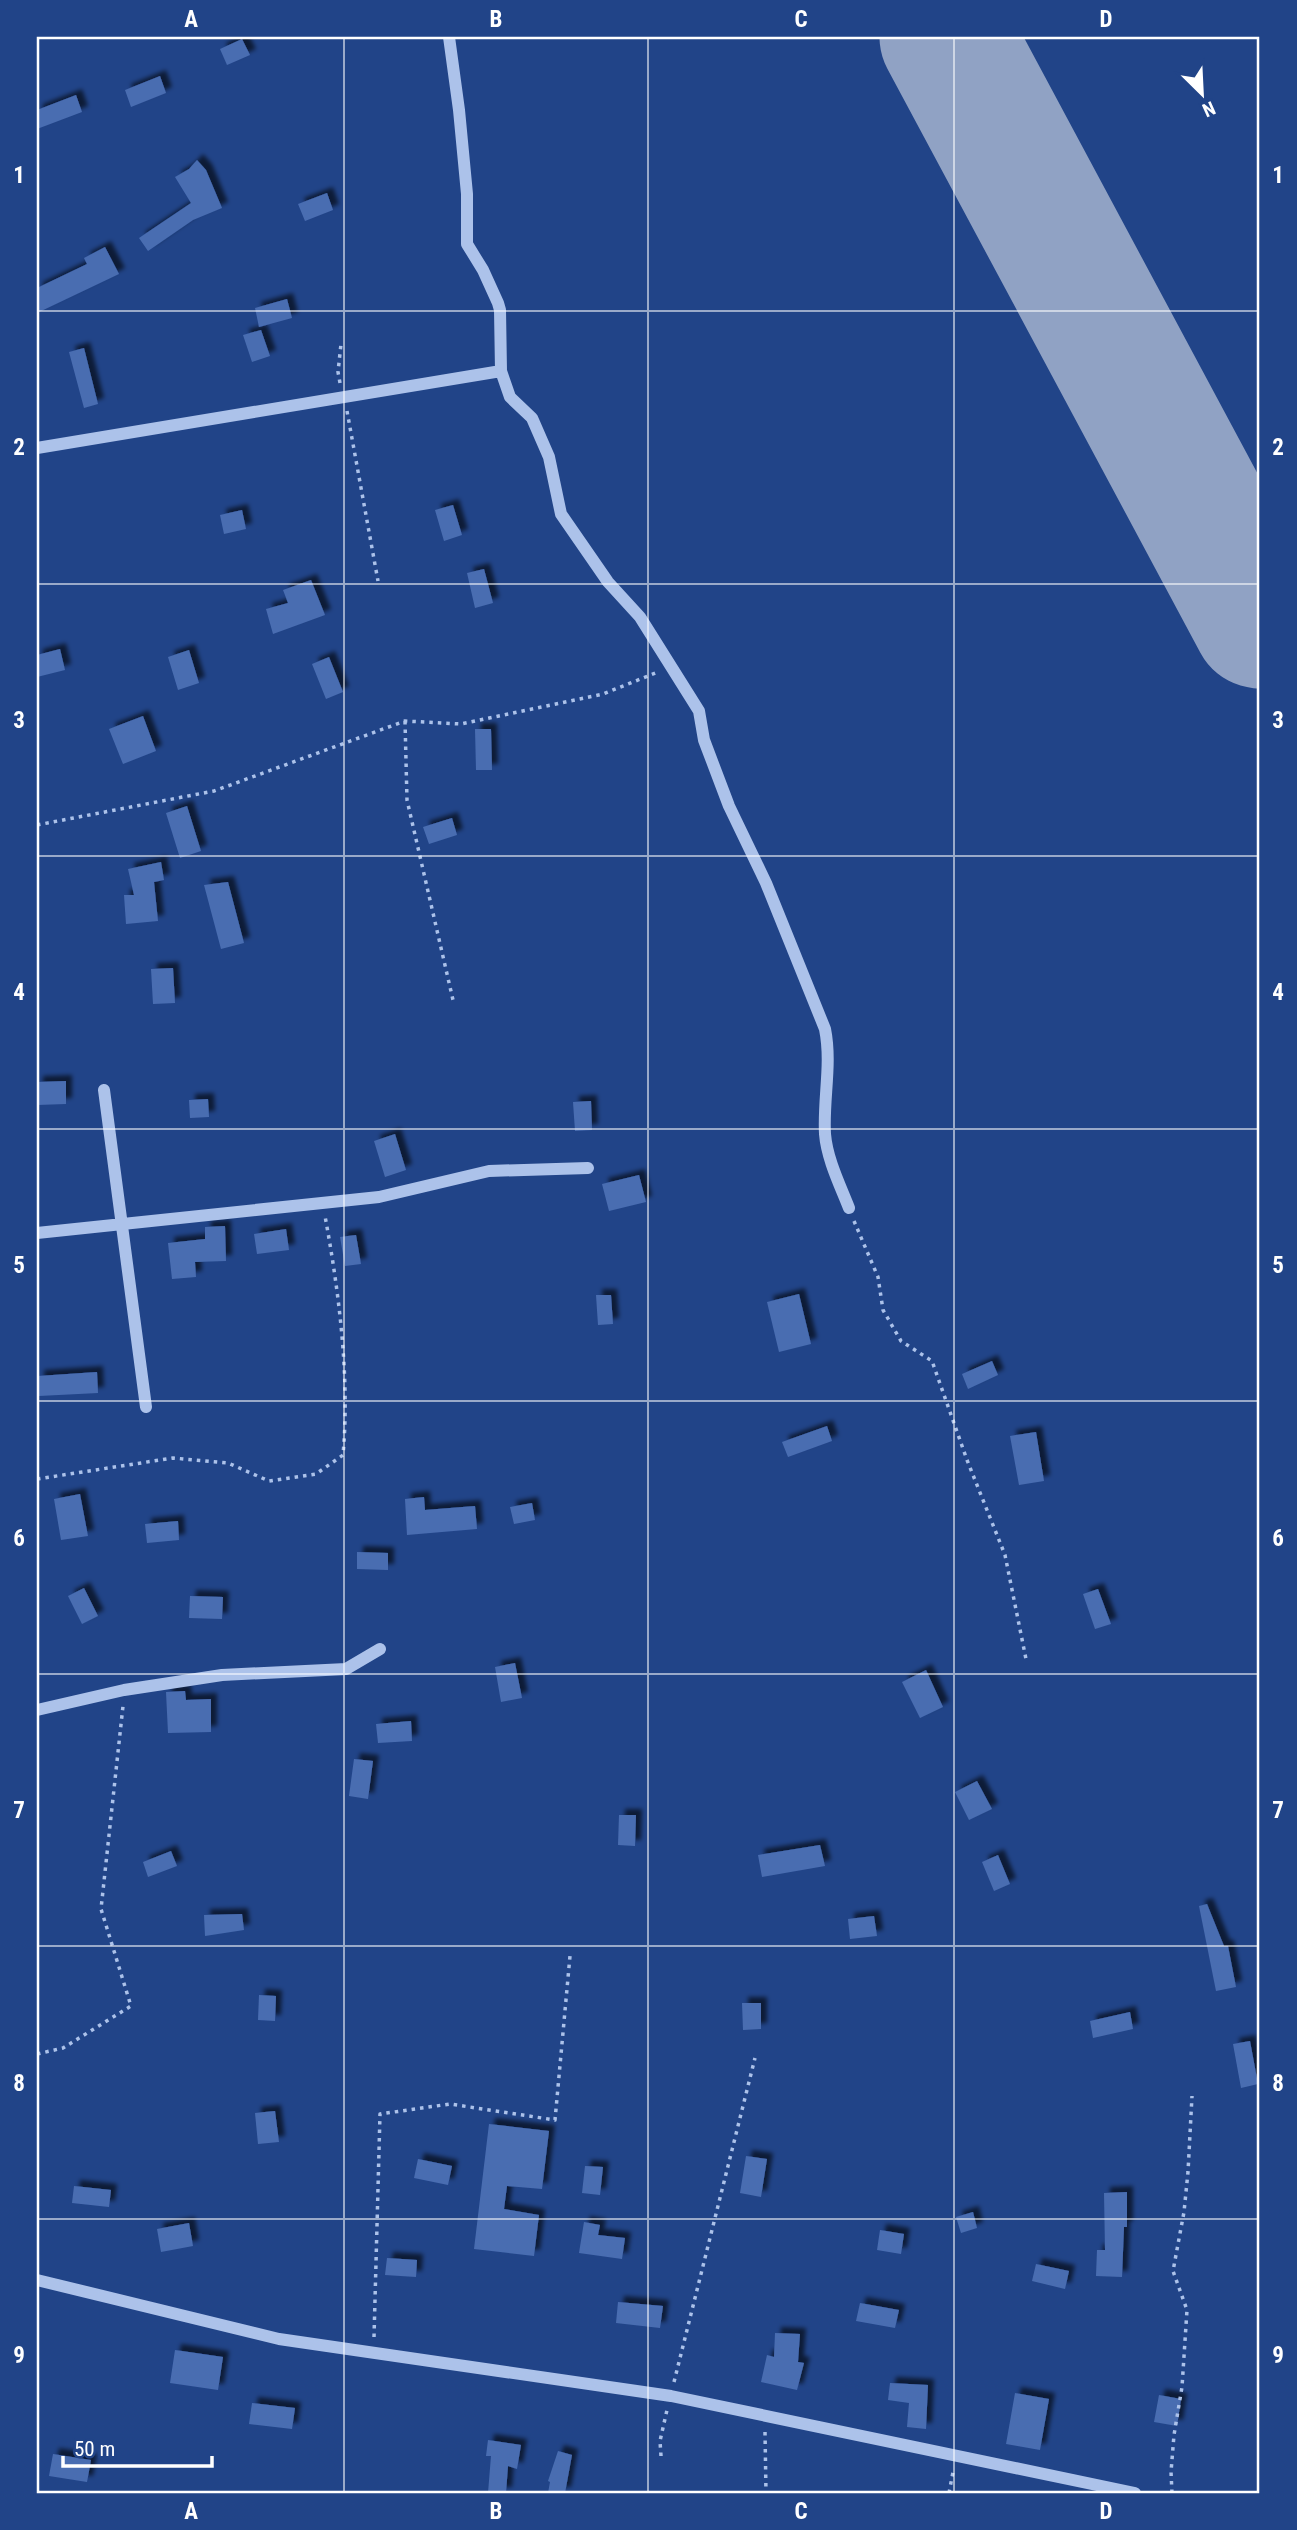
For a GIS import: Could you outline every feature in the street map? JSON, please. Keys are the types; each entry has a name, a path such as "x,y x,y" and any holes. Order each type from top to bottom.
{"street":[{"path":"449,37 465,170 467,244 483,270 500,310 501,371 510,397 532,418 549,457 564,522 580,540 608,582 640,617 699,711 704,740 725,795 766,883 825,1029 829,1050 825,1133 827,1149 849,1208"},
{"path":"37,448 501,371"},
{"path":"104,1090 146,1407"},
{"path":"37,1233 379,1197 489,1171 588,1168"},
{"path":"37,1710 124,1690 222,1675 346,1669 380,1649"},
{"path":"37,2280 279,2339 671,2396 1135,2493"}],"path":[{"path":"341,344 338,372 378,581"},
{"path":"37,825 214,791 405,721 461,724 603,694 673,666"},
{"path":"405,721 407,800 453,1000"},
{"path":"37,1479 173,1458 228,1463 269,1481 316,1474 343,1455 346,1421 335,1271 323,1204"},
{"path":"849,1208 878,1277 883,1310 901,1341 932,1361 967,1460 1005,1555 1026,1659"},
{"path":"37,2054 63,2048 131,2006 101,1909 124,1690"},
{"path":"374,2353 380,2114 450,2104 555,2120 569,1956"},
{"path":"661,2456 660,2441 755,2058"},
{"path":"1172,2493 1171,2472 1182,2387 1187,2310 1173,2271 1184,2212 1192,2096"},
{"path":"764,2414 766,2493"},
{"path":"949,2493 956,2456"}],"building":[{"path":"242,39 250,55 227,65 220,49"},
{"path":"160,76 166,93 131,107 125,90"},
{"path":"76,95 82,112 37,129 37,110"},
{"path":"197,160 206,170 222,208 193,220 148,251 139,238 191,203 175,177 189,169"},
{"path":"327,193 333,210 305,221 298,204"},
{"path":"105,247 119,274 37,313 37,288 87,264 84,258"},
{"path":"287,299 292,318 259,327 255,308"},
{"path":"261,330 270,356 252,362 243,335"},
{"path":"84,348 98,404 84,408 69,352"},
{"path":"453,505 462,535 444,541 435,510"},
{"path":"242,510 246,529 224,534 220,515"},
{"path":"484,569 493,603 475,608 467,573"},
{"path":"311,580 325,615 273,634 266,609 288,603 283,590"},
{"path":"60,649 65,670 37,677 37,655"},
{"path":"189,650 199,683 178,690 168,657"},
{"path":"329,657 343,692 326,699 312,664"},
{"path":"143,716 156,751 123,764 109,729"},
{"path":"475,729 491,729 492,770 476,770"},
{"path":"187,806 201,851 180,858 166,813"},
{"path":"452,818 457,835 429,844 423,827"},
{"path":"161,862 164,880 154,882 158,921 126,924 124,895 134,895 128,869"},
{"path":"228,882 244,943 221,949 204,885"},
{"path":"173,968 175,1003 153,1004 151,969"},
{"path":"66,1081 66,1104 37,1105 37,1082"},
{"path":"208,1099 209,1117 190,1118 189,1100"},
{"path":"591,1101 592,1130 575,1131 573,1102"},
{"path":"395,1134 406,1170 385,1177 374,1141"},
{"path":"639,1175 646,1202 609,1211 602,1184"},
{"path":"225,1226 226,1261 195,1262 196,1277 172,1279 168,1243 205,1239 205,1227"},
{"path":"286,1229 289,1250 257,1254 254,1234"},
{"path":"356,1235 361,1264 345,1266 340,1237"},
{"path":"799,1294 811,1344 779,1352 767,1302"},
{"path":"596,1295 611,1295 613,1324 598,1325"},
{"path":"992,1361 998,1375 968,1389 962,1374"},
{"path":"97,1372 98,1393 39,1396 38,1376"},
{"path":"827,1426 832,1441 788,1457 782,1442"},
{"path":"1036,1432 1044,1481 1019,1485 1010,1436"},
{"path":"80,1494 88,1536 61,1540 54,1499"},
{"path":"424,1497 425,1510 475,1506 477,1529 407,1535 405,1499"},
{"path":"532,1503 535,1520 514,1524 510,1507"},
{"path":"178,1521 179,1540 147,1543 145,1524"},
{"path":"357,1552 388,1553 388,1570 357,1569"},
{"path":"84,1588 98,1616 82,1624 68,1596"},
{"path":"1098,1589 1111,1624 1095,1629 1083,1594"},
{"path":"190,1596 223,1597 222,1619 189,1618"},
{"path":"515,1663 522,1698 501,1702 495,1667"},
{"path":"926,1670 943,1707 920,1718 902,1682"},
{"path":"185,1691 186,1700 211,1699 211,1732 168,1733 166,1692"},
{"path":"411,1721 412,1741 378,1743 376,1724"},
{"path":"354,1759 373,1761 368,1799 349,1796"},
{"path":"977,1781 992,1809 969,1820 955,1792"},
{"path":"619,1815 636,1815 635,1846 618,1845"},
{"path":"820,1845 825,1866 762,1877 758,1855"},
{"path":"171,1851 177,1866 148,1877 143,1862"},
{"path":"998,1855 1010,1884 994,1891 982,1862"},
{"path":"1207,1904 1224,1946 1228,1946 1236,1987 1216,1991 1199,1906"},
{"path":"242,1914 244,1930 205,1936 204,1915"},
{"path":"874,1916 877,1936 850,1939 848,1919"},
{"path":"259,1995 276,1996 275,2021 258,2020"},
{"path":"742,2003 761,2003 761,2029 743,2030"},
{"path":"1130,2012 1133,2029 1093,2038 1090,2021"},
{"path":"1250,2041 1258,2084 1241,2088 1233,2044"},
{"path":"275,2111 279,2142 258,2144 255,2113"},
{"path":"489,2124 549,2131 542,2189 507,2186 504,2209 539,2215 534,2256 474,2249"},
{"path":"746,2156 767,2159 761,2197 740,2193"},
{"path":"418,2159 452,2166 448,2185 414,2178"},
{"path":"585,2166 603,2167 600,2195 582,2193"},
{"path":"74,2186 111,2190 109,2207 72,2203"},
{"path":"1127,2192 1122,2277 1096,2276 1097,2250 1105,2250 1104,2193"},
{"path":"973,2212 977,2228 961,2233 956,2217"},
{"path":"584,2222 600,2225 598,2235 625,2238 622,2259 579,2253"},
{"path":"189,2223 193,2246 161,2252 157,2229"},
{"path":"880,2230 904,2234 901,2254 877,2250"},
{"path":"387,2258 417,2260 416,2277 385,2275"},
{"path":"1036,2264 1069,2271 1065,2289 1032,2281"},
{"path":"618,2302 663,2306 660,2328 616,2323"},
{"path":"860,2303 899,2310 895,2328 856,2321"},
{"path":"775,2333 800,2334 798,2362 804,2363 797,2390 761,2382 767,2355 774,2357"},
{"path":"175,2350 223,2357 218,2390 170,2383"},
{"path":"890,2383 928,2385 926,2429 907,2427 909,2403 888,2400"},
{"path":"1015,2393 1049,2399 1040,2450 1006,2444"},
{"path":"1159,2395 1181,2399 1177,2426 1154,2422"},
{"path":"252,2403 295,2408 292,2429 249,2424"},
{"path":"488,2440 521,2445 517,2469 508,2466 506,2493 488,2493 491,2456 486,2456"},
{"path":"558,2451 572,2455 565,2493 548,2493 548,2481"},
{"path":"53,2454 91,2460 87,2482 49,2476"}],"taxiway":[{"path":"1206,520 1238,546 1260,551"}],"runway":[{"path":"947,37 1260,621"}]}
